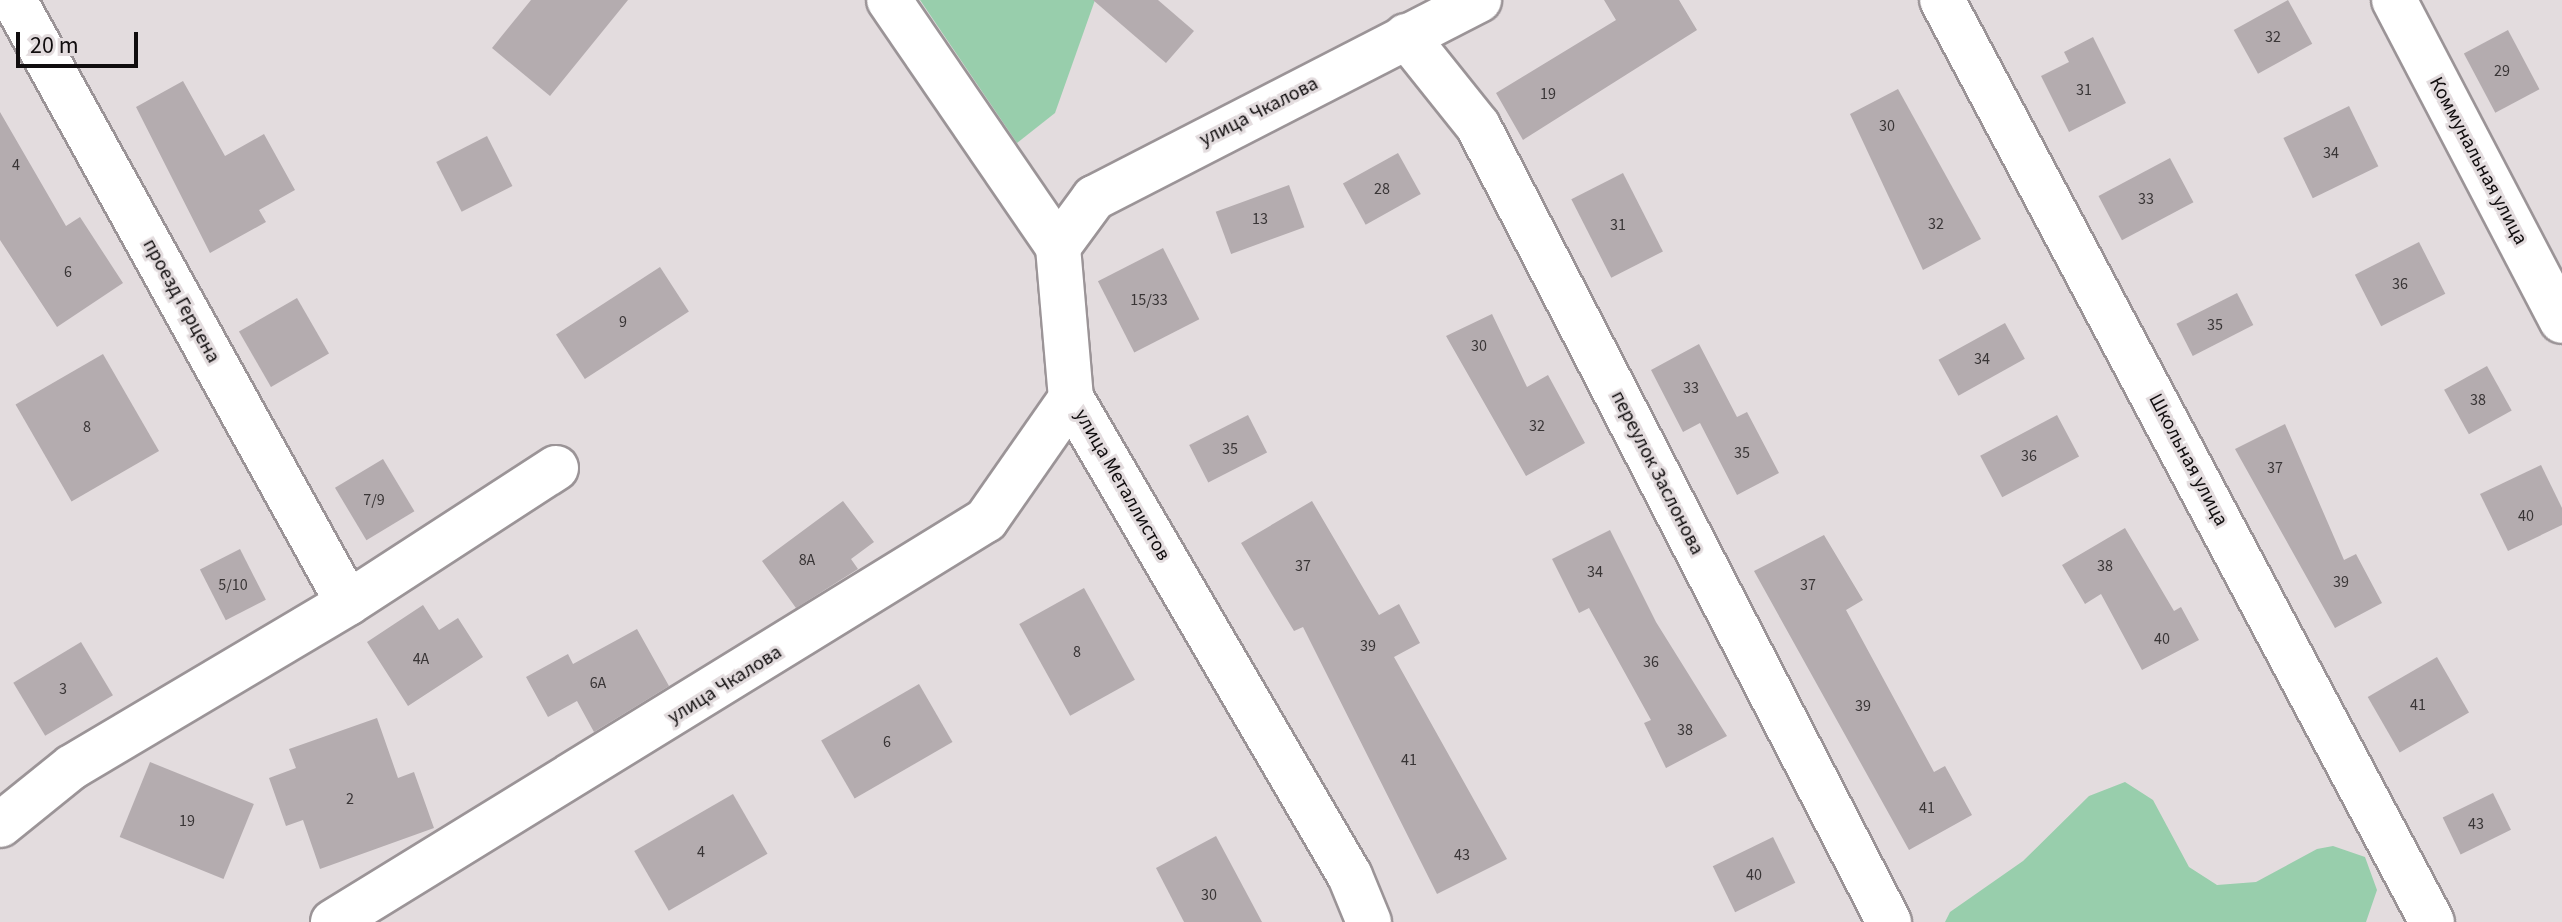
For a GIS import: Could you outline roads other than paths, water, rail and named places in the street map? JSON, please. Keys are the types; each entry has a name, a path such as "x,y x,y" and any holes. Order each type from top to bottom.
{"street":[{"name":"проезд Герцена","path":"14,0 348,603"},
{"name":"улица Металлистов","path":"889,0 1058,247 1071,398 1350,876 1369,922"},
{"name":"улица Чкалова","path":"1058,247 1094,198 1479,0"},
{"name":"Школьная улица","path":"1942,0 2432,922"},
{"name":"Коммунальная улица","path":"2394,0 2562,321"},
{"name":"переулок Заслонова","path":"1406,36 1478,126 1889,922"},
{"name":"улица Чкалова","path":"333,922 986,520 1071,398"},
{"path":"0,825 72,767 348,603 556,468"}]}
